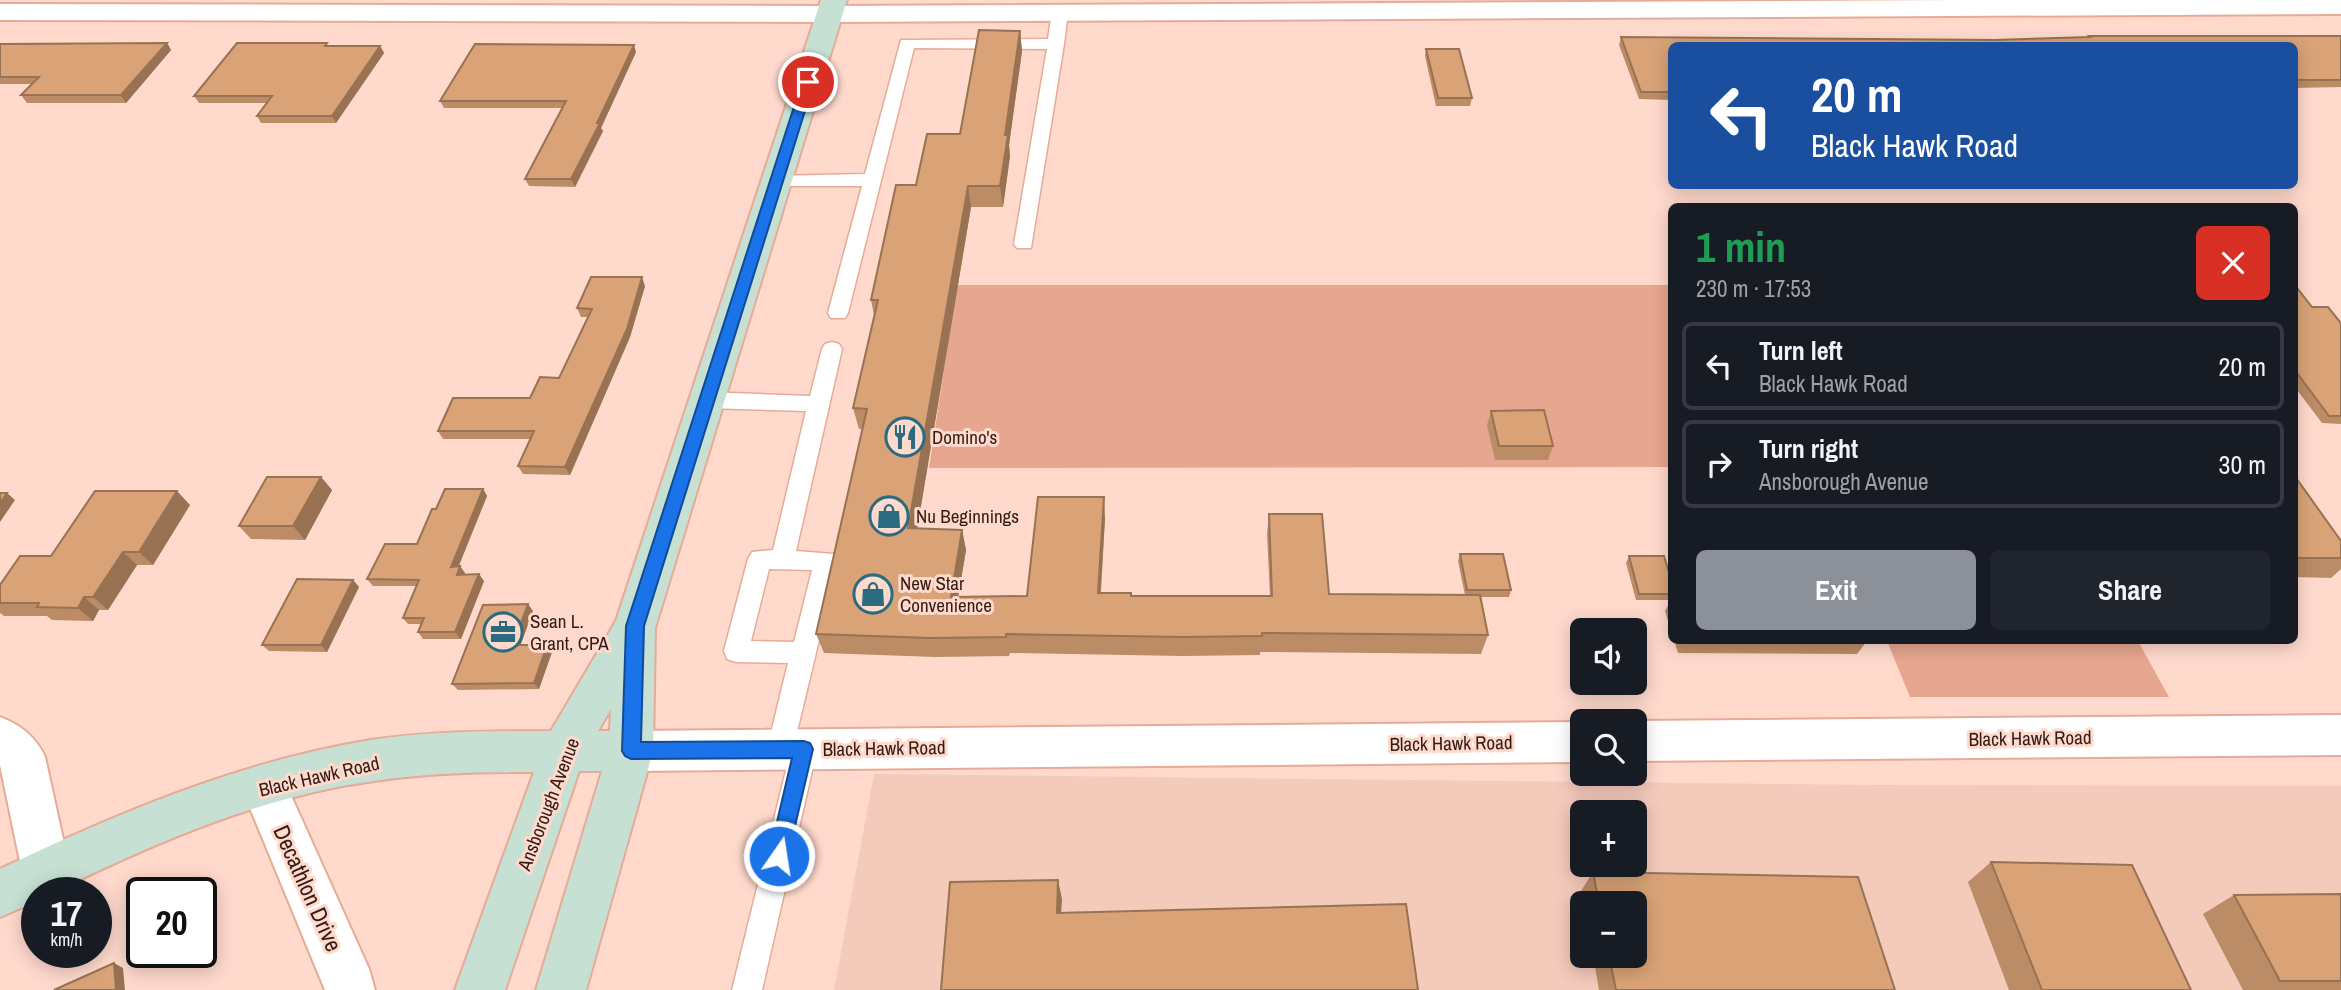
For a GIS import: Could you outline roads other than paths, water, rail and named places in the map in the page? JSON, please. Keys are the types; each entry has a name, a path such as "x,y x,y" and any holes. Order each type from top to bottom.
{"main road":[{"name":"Ansborough Avenue","path":"480,990 563,752 635,626 832,7"},
{"name":"Ansborough Avenue","path":"561,990 631,751 635,626"},
{"name":"Black Hawk Road","path":"0,894 170,817 264,786 353,765 428,754 631,751"}],"street":[{"path":"0,12 1026,6 1060,12 1224,5 2220,3 2341,6"},
{"name":"Black Hawk Road","path":"1647,741 2341,735"},
{"path":"0,737 23,757 46,871"},
{"name":"Black Hawk Road","path":"631,751 1570,742"},
{"name":"Decathlon Drive","path":"264,786 350,990"}],"lane":[{"path":"1024,244 1060,12"},
{"path":"838,313 907,44 1056,44"},
{"path":"777,180 873,180"},
{"path":"782,559 832,349"},
{"path":"706,400 818,404"},
{"path":"747,990 792,749 803,653 826,561 760,559 736,651 803,653"}],"place":[{"name":"Domino's","path":"905,437"},
{"name":"Nu Beginnings","path":"889,516"},
{"name":"New Star Convenience","path":"873,594"},
{"name":"Sean L. Grant, CPA","path":"503,632"}]}
